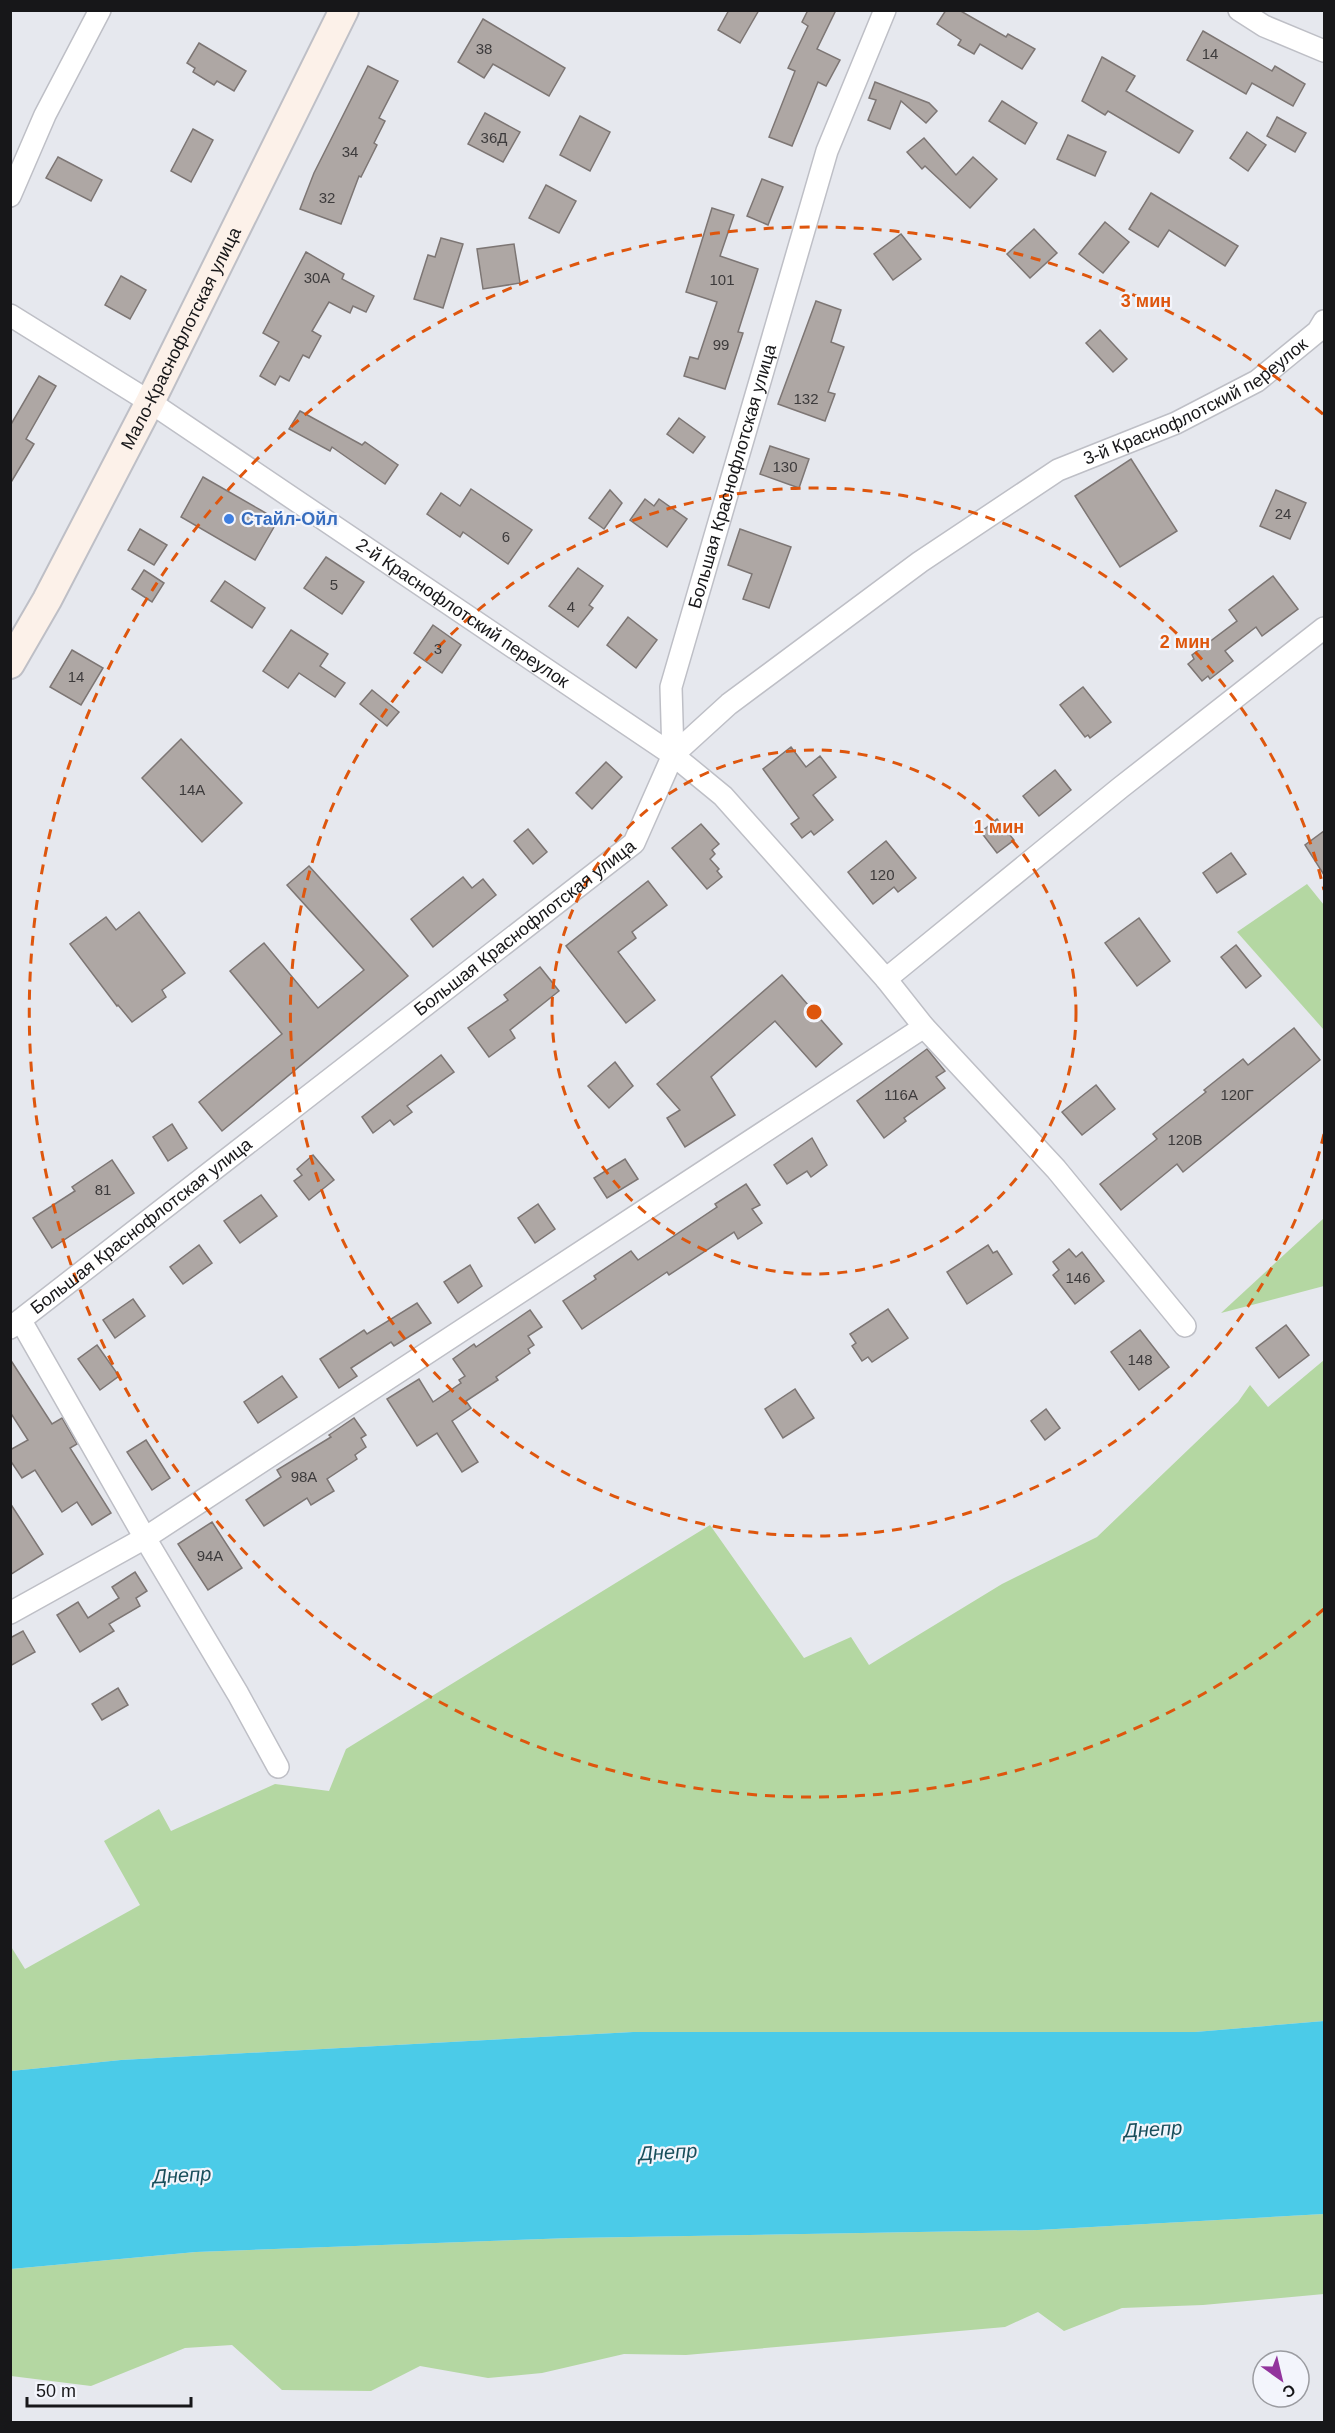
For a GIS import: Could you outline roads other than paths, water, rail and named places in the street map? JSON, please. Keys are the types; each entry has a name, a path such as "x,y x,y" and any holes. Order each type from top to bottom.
{"street":[{"path":"10,196 45,115 100,10"},
{"name":"Мало-Краснофлотская улица","path":"10,664 47,600 150,402 344,10"},
{"name":"Большая Краснофлотская улица","path":"16,1324 634,843 673,754 671,687 827,151 885,10"},
{"path":"1239,10 1264,26 1324,51"},
{"name":"2-й Краснофлотский переулок","path":"10,315 150,402 673,754 723,796 886,979 924,1027 1056,1169 1185,1326"},
{"name":"3-й Краснофлотский переулок","path":"673,754 729,704 920,562 1058,470 1176,423 1257,381 1318,331 1324,321"},
{"path":"886,979 1119,788 1324,628"},
{"path":"10,1613 145,1538 924,1027"},
{"path":"16,1324 238,1694 278,1767"}],"water":[{"name":"Днепр","path":"1324,2021 1324,2214 1038,2230 571,2238 196,2252 11,2269 11,2071 121,2060 633,2032 1195,2032"}],"place":[{"name":"Стайл-Ойл","path":"229,519"}]}
